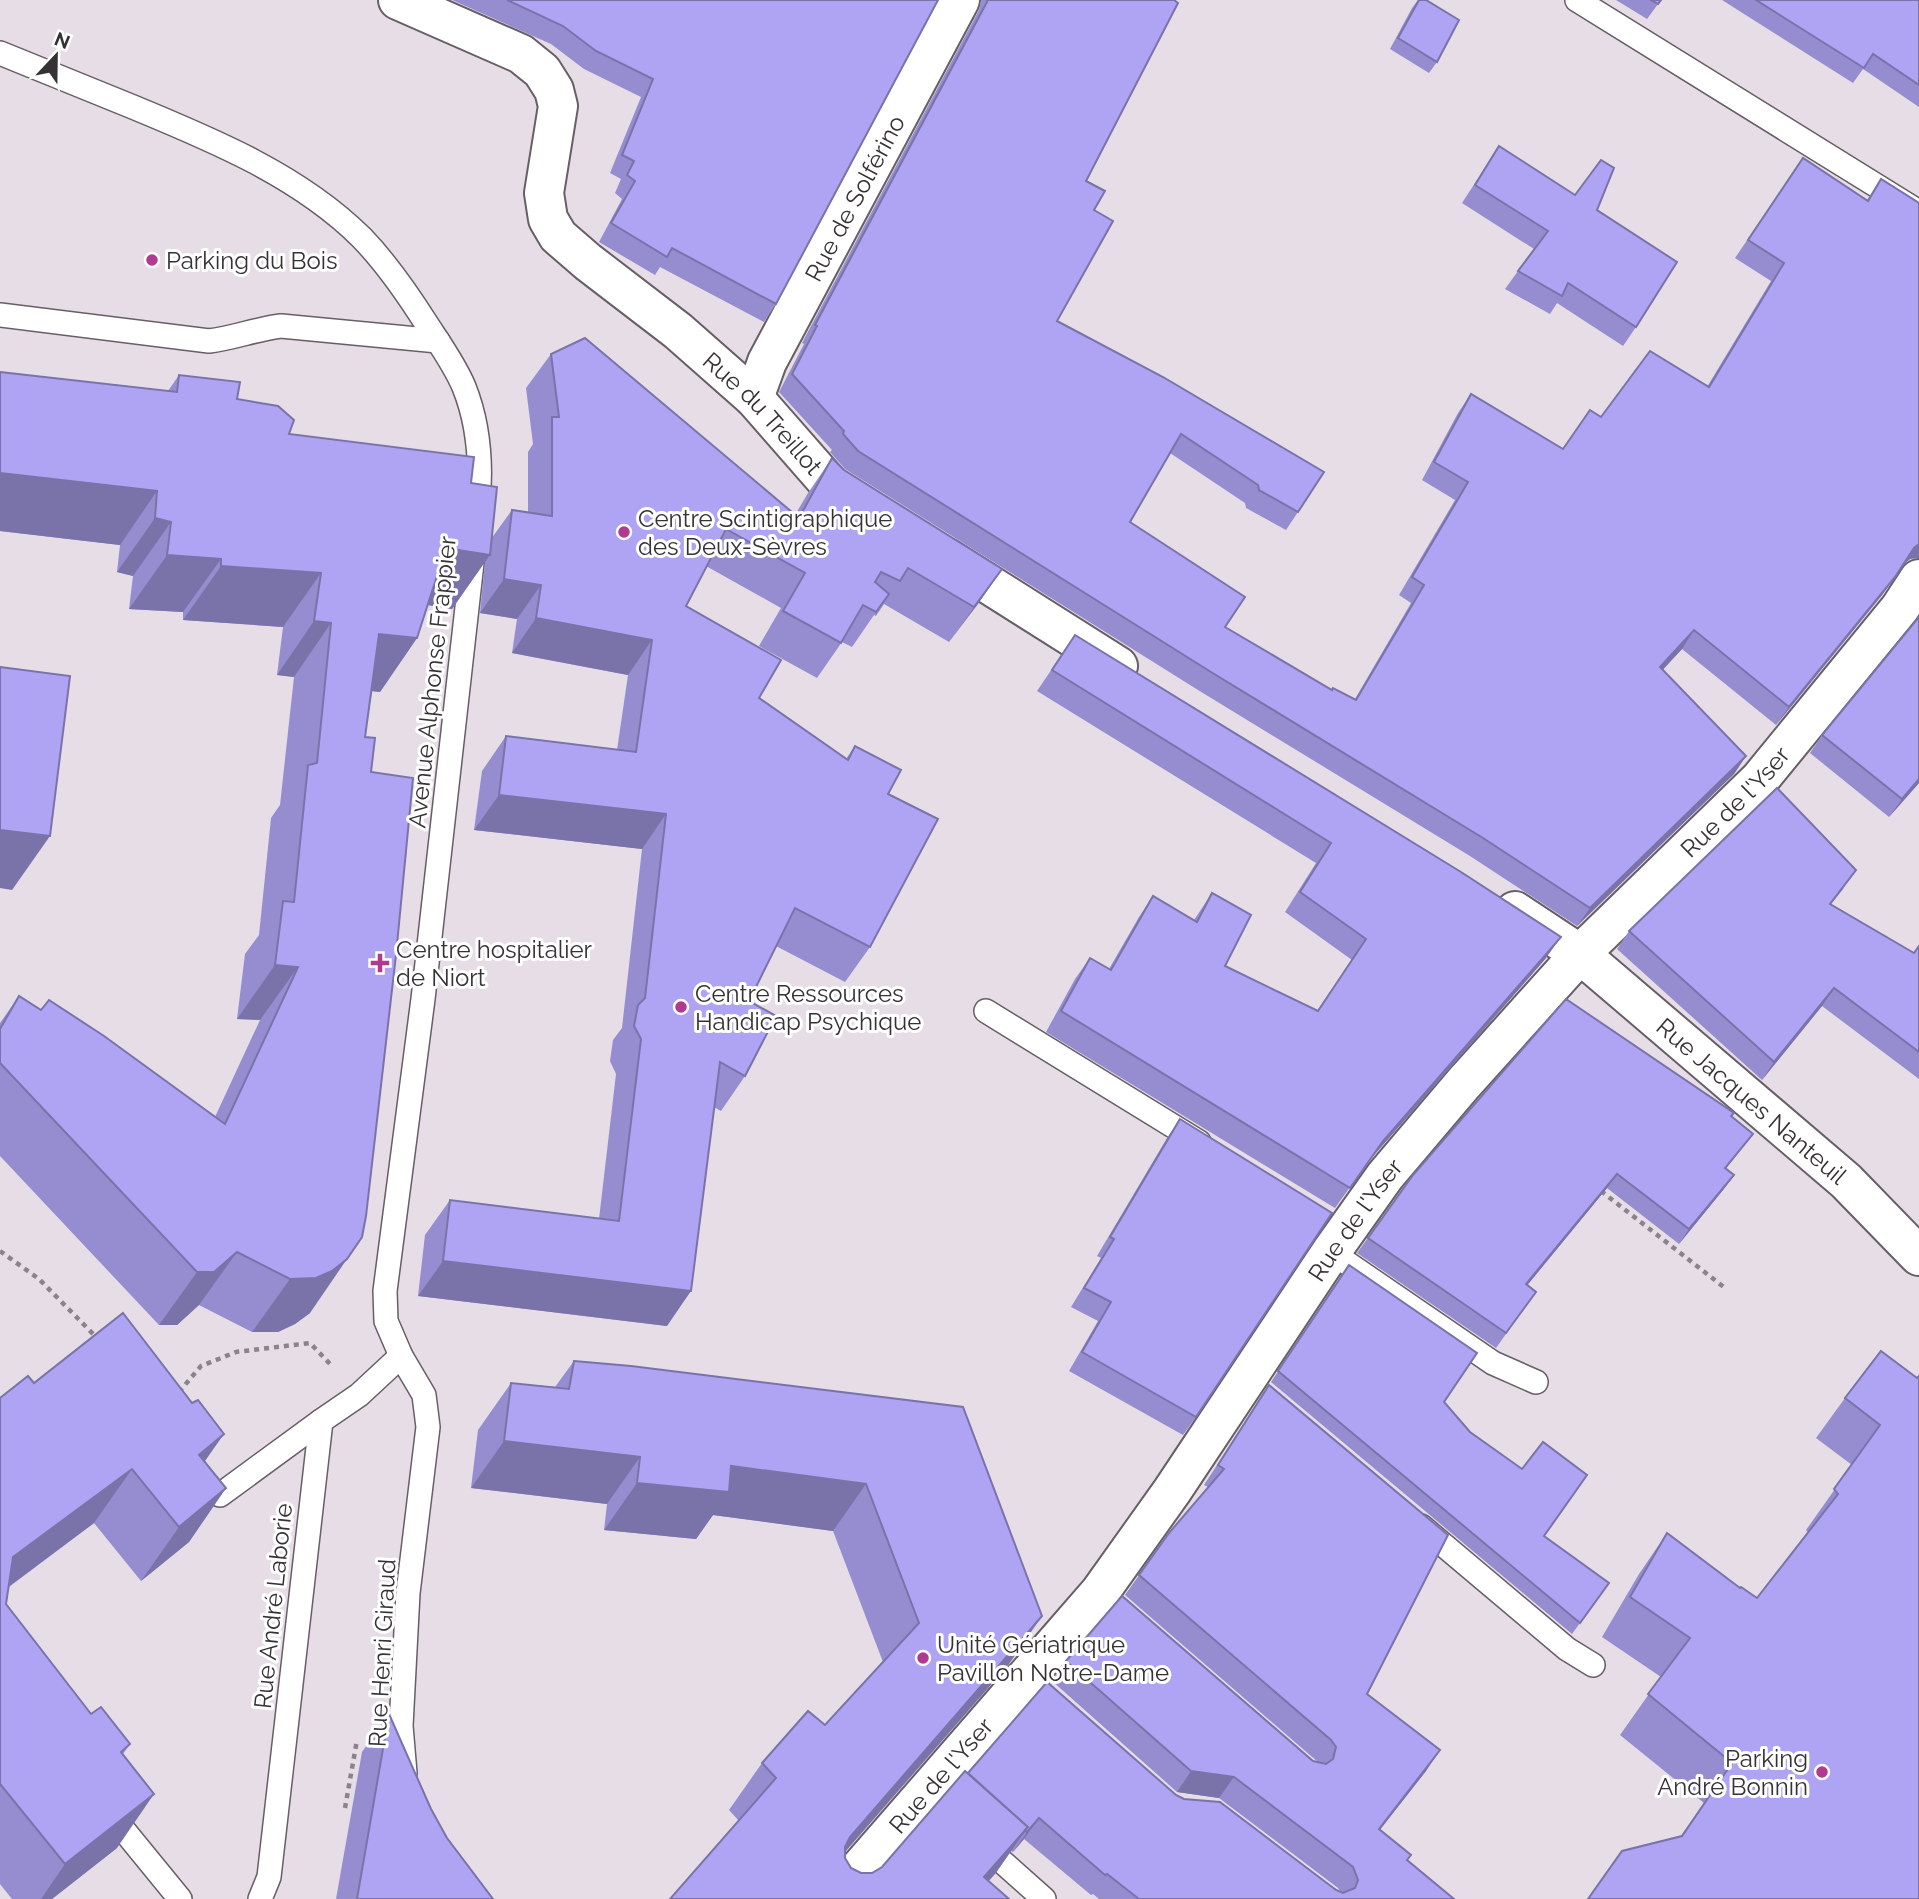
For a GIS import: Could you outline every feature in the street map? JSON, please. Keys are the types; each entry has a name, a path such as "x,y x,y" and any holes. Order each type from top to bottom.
{"street":[{"name":"Rue du Treillot","path":"398,0 521,54 542,71 554,90 558,106 544,193 548,219 558,236 587,262 678,331 754,398 831,486 1151,687"},
{"name":"Rue de Solférino","path":"754,398 774,350 960,0"},
{"name":"Rue de l'Yser","path":"833,1899 935,1802 1110,1601 1172,1492 1256,1388 1333,1233 1580,954 1760,779 1867,649 1919,579"},
{"path":"1491,896 1580,954"},
{"name":"Rue Jacques Nanteuil","path":"1580,954 1846,1181 1919,1256"}],"lane":[{"path":"1577,0 1919,212"},
{"name":"Avenue Alphonse Frappier","path":"0,53 200,135 272,172 326,207 388,267 438,341 464,386 477,431 480,483 423,999 385,1291 386,1321 401,1356 424,1395"},
{"path":"0,315 209,341 229,339 258,329 281,326 438,341"},
{"path":"986,1011 1218,1153"},
{"path":"1333,1233 1493,1363 1536,1382"},
{"path":"220,1495 359,1395 401,1356"},
{"name":"Rue Henri Giraud","path":"412,1795 405,1773 401,1726 408,1593 428,1427 424,1395"},
{"name":"Rue André Laborie","path":"260,1899 269,1877 321,1421"},
{"path":"1409,1515 1567,1649 1593,1665"},
{"path":"123,1784 119,1812 122,1828 180,1899"},
{"path":"965,1829 1044,1899"}],"path":[{"path":"1596,1187 1725,1287"}],"building":[{"path":"507,0 938,0 776,304 672,248 667,257 611,223 635,181 627,175 634,161 622,155 653,79 596,51 563,26"},
{"path":"988,0 1174,0 1178,3 1086,181 1105,191 1094,210 1113,221 1057,321 1163,377 1324,472 1298,512 1259,490 1258,485 1181,434 1130,522 1245,597 1225,627 1332,690 1333,688 1356,700 1424,585 1412,577 1468,482 1434,462 1471,394 1563,449 1590,410 1601,417 1650,351 1709,387 1784,263 1748,240 1803,158 1868,201 1881,179 1919,203 1919,544 1789,707 1694,630 1660,667 1746,756 1590,908 1483,838 858,451 843,434 844,431 792,374 817,326 815,325"},
{"path":"1419,0 1426,0 1459,20 1437,62 1398,38"},
{"path":"1756,0 1919,0 1919,85 1873,54 1864,68"},
{"path":"1499,146 1575,195 1601,160 1614,168 1597,210 1677,262 1636,327 1568,283 1562,296 1518,271 1548,231 1475,185"},
{"path":"585,338 799,518 832,458 844,470 1002,569 974,607 908,568 900,581 881,572 875,582 889,594 876,612 863,605 841,643 783,611 805,573 726,529 686,606 781,660 759,698 848,760 855,746 901,770 888,794 938,819 870,947 795,908 749,1001 776,1016 745,1076 720,1062 691,1291 443,1261 450,1200 619,1221 641,1039 634,1026 638,1005 645,998 666,814 499,795 506,736 636,752 652,640 536,618 541,585 504,579 512,510 552,516 552,417 559,417 551,354"},
{"path":"0,372 177,392 179,375 240,382 237,399 278,406 294,420 289,434 474,457 471,483 497,487 490,555 446,548 417,638 379,634 365,737 375,738 371,772 413,778 396,955 362,1237 347,1259 332,1271 316,1278 290,1279 237,1252 214,1272 197,1272 0,1063 0,1029 19,996 41,1010 49,1000 104,1036 225,1124 298,967 275,965 283,901 294,902 308,765 317,763 331,623 314,621 321,573 221,566 221,559 167,555 171,522 155,518 157,491 0,473"},
{"path":"1919,617 1919,779 1902,799 1822,735"},
{"path":"1075,635 1461,872 1561,937 1383,1141 1350,1188 1061,1011 1090,958 1111,970 1153,896 1197,922 1212,893 1251,915 1225,966 1318,1011 1366,939 1300,892 1331,843 1052,670"},
{"path":"0,667 70,676 50,836 0,830"},
{"path":"1777,788 1856,870 1830,904 1914,953 1919,946 1919,1052 1834,988 1774,1062 1629,931"},
{"path":"1566,999 1734,1113 1731,1116 1753,1134 1725,1168 1734,1175 1689,1229 1617,1174 1526,1284 1536,1292 1506,1333 1368,1238 1413,1175"},
{"path":"1180,1119 1332,1213 1196,1417 1082,1352 1111,1302 1084,1288 1114,1239 1110,1237"},
{"path":"1349,1265 1477,1353 1444,1402 1470,1432 1522,1469 1543,1442 1587,1475 1544,1536 1609,1583 1580,1623 1278,1371"},
{"path":"123,1313 192,1403 198,1400 224,1434 199,1455 226,1488 179,1527 132,1469 13,1557 6,1604 91,1714 101,1707 130,1744 121,1752 154,1794 65,1864 0,1784 0,1398 28,1376 34,1383"},
{"path":"1881,1351 1917,1378 1919,1376 1919,1899 1588,1899 1622,1851 1682,1836 1732,1763 1648,1694 1690,1638 1630,1597 1667,1533 1757,1598 1838,1494 1834,1489 1880,1425 1845,1398"},
{"path":"574,1361 963,1407 1042,1616 850,1837 845,1847 845,1858 851,1868 861,1873 872,1873 882,1867 965,1771 1028,1827 984,1877 1009,1899 670,1899 776,1778 762,1763 808,1711 825,1725 919,1623 866,1484 731,1466 729,1492 637,1483 640,1457 504,1441 511,1383 569,1389"},
{"path":"1269,1385 1448,1535 1367,1694 1440,1750 1379,1829 1411,1855 1407,1860 1454,1899 1139,1899 1105,1875 1039,1818 1027,1832 1025,1830 1028,1827 968,1773 1047,1682 1176,1795 1184,1799 1220,1802 1336,1890 1343,1893 1355,1888 1358,1880 1353,1867 1234,1777 1191,1771 1066,1661 1122,1596 1313,1761 1326,1764 1333,1759 1336,1747 1331,1740 1139,1575 1169,1533 1224,1469 1218,1465"},
{"path":"389,1714 431,1809 447,1838 493,1899 357,1899"}],"place":[{"name":"Parking du Bois","path":"152,260"},
{"name":"Centre Scintigraphique des Deux-Sèvres","path":"624,532"},
{"name":"Centre hospitalier de Niort","path":"380,963"},
{"name":"Centre Ressources Handicap Psychique","path":"681,1007"},
{"name":"Unité Gériatrique Pavillon Notre-Dame","path":"923,1658"},
{"name":"Parking André Bonnin","path":"1822,1772"}]}
